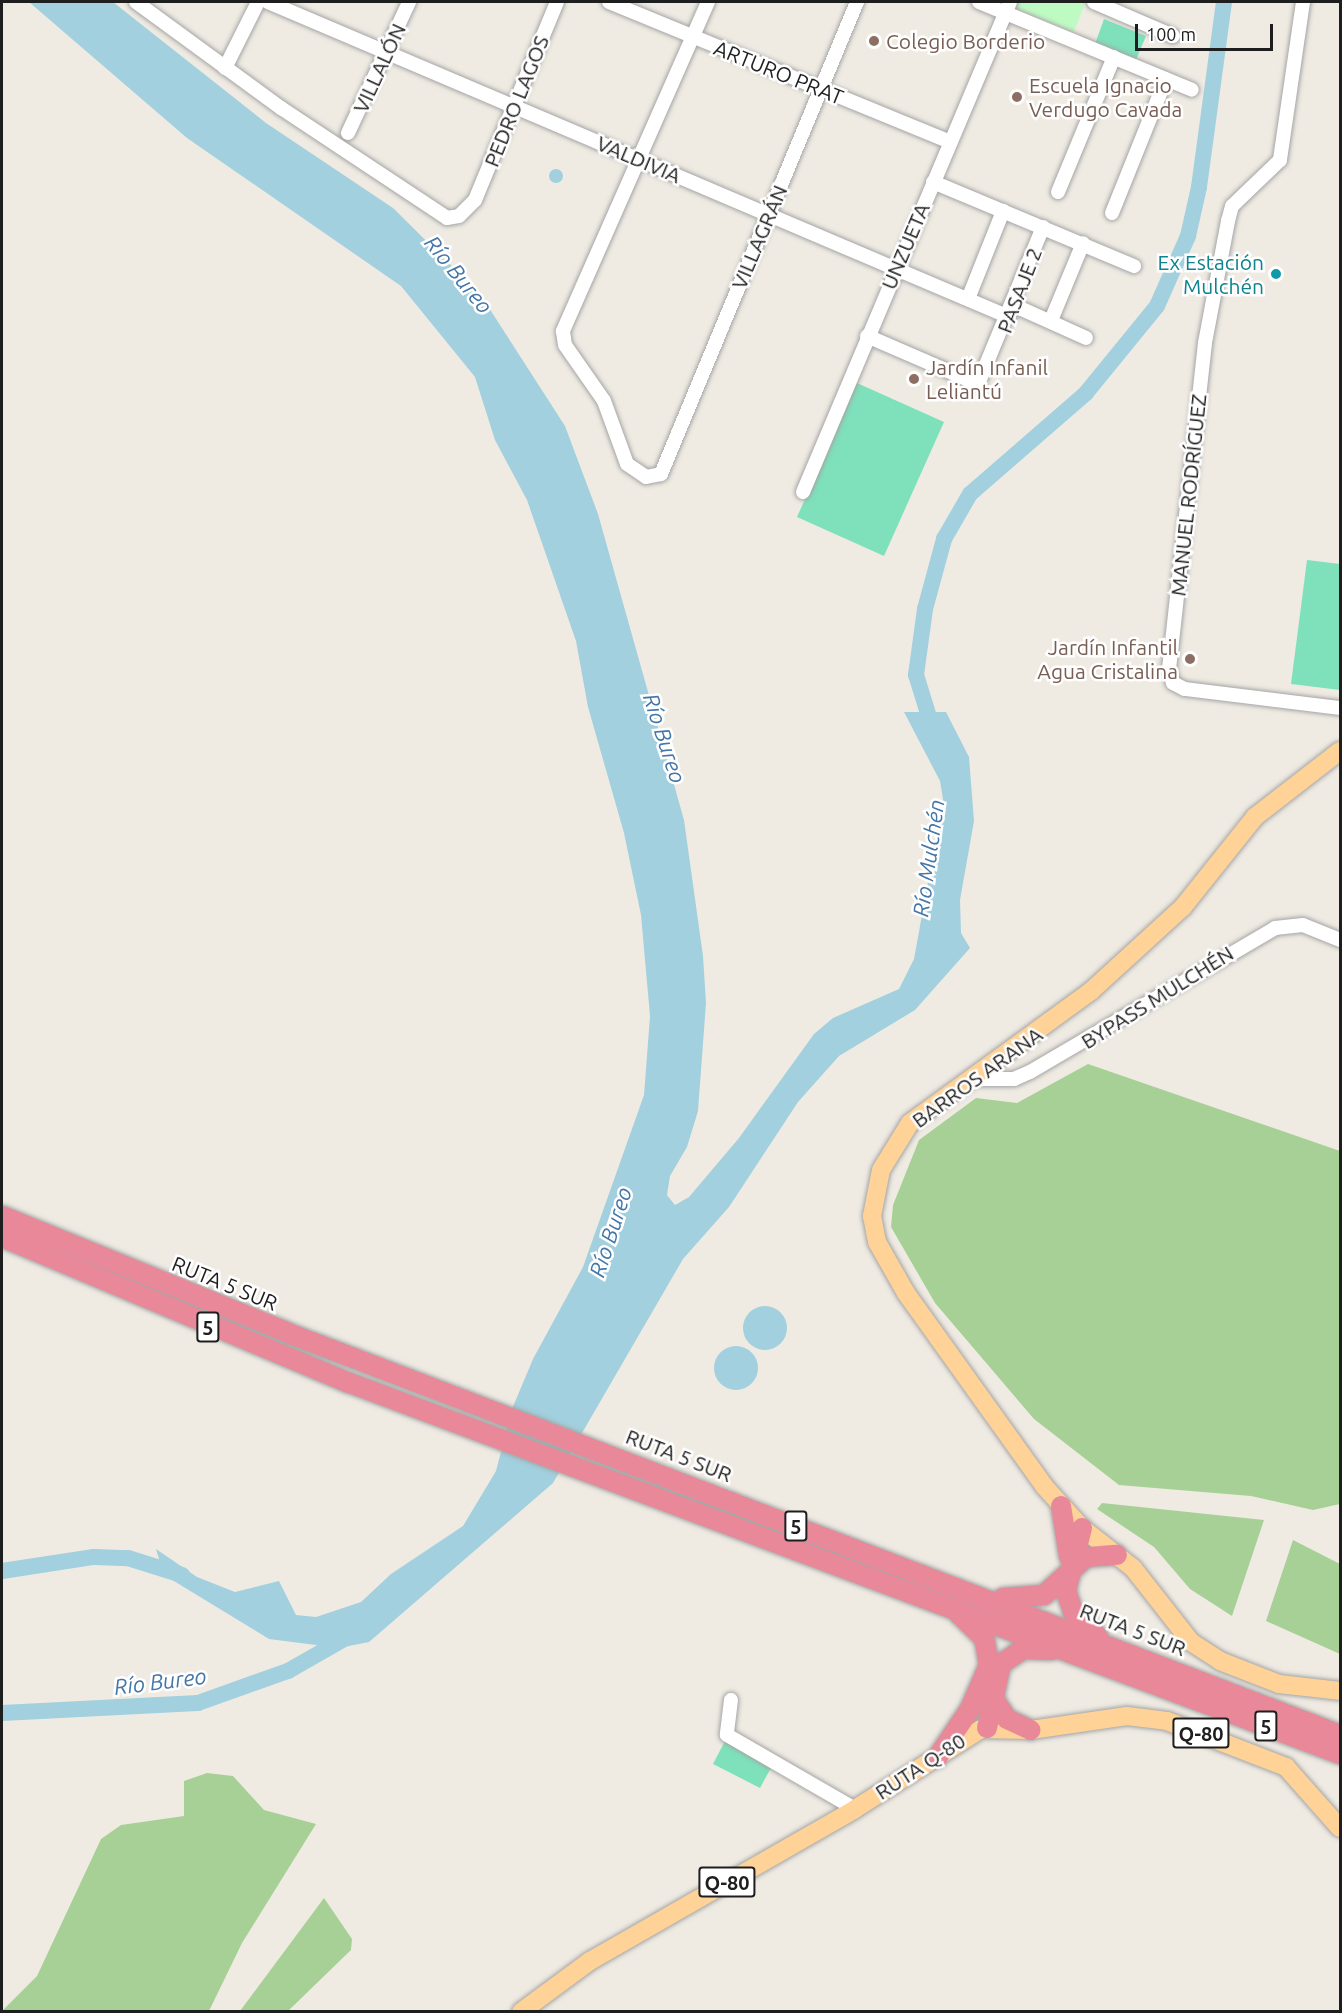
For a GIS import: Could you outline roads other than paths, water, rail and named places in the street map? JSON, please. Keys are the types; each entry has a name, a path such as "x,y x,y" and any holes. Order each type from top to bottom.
{"highway":[{"name":"RUTA 5 SUR","path":"2,1216 417,1382 622,1458 1341,1735"},
{"name":"RUTA 5 SUR","path":"2,1237 214,1329 613,1482 948,1605 1341,1755"},
{"path":"1061,1506 1069,1534 1069,1571"},
{"path":"1082,1528 1069,1571 1066,1591 1073,1611 1115,1648"},
{"path":"971,1592 1036,1598 1056,1587 1069,1571 1094,1554 1117,1555"},
{"path":"948,1605 987,1644 988,1672 985,1699 987,1728"},
{"path":"937,1758 985,1699 994,1677 1011,1655 1029,1648 1073,1652"},
{"path":"985,1699 1007,1719 1031,1730"}],"main road":[{"name":"BARROS ARANA","path":"1341,751 1255,817 1165,925 1064,1013 974,1079 922,1113 894,1145 877,1182 874,1233 906,1293 1061,1506 1082,1528 1117,1555 1204,1653 1297,1689 1341,1691"},
{"name":"RUTA Q-80","path":"521,2012 609,1949 855,1809 987,1728 1031,1730 1127,1716 1167,1721 1286,1767 1341,1827"}],"street":[{"path":"136,2 225,68 258,2"},
{"name":"VALDIVIA","path":"268,2 968,299 1011,311 1052,318 1086,338"},
{"name":"VILLALÓN","path":"348,133 388,53 409,2"},
{"name":"PEDRO LAGOS","path":"225,68 388,176 438,215 459,216 475,200 557,2"},
{"name":"ARTURO PRAT","path":"609,2 950,142"},
{"path":"640,160 708,2"},
{"name":"VILLAGRÁN","path":"640,160 572,310 563,340 604,401 627,464 646,477 661,474 857,2"},
{"path":"979,2 1007,7 1114,57 1192,90"},
{"path":"1094,2 1173,36"},
{"name":"MANUEL RODRÍGUEZ","path":"1303,2 1280,159 1232,207 1228,221 1205,343 1169,667 1173,682 1185,689 1341,708"},
{"name":"UNZUETA","path":"803,492 1007,7"},
{"path":"1058,192 1114,57"},
{"path":"1112,213 1166,79"},
{"path":"933,183 1134,266"},
{"path":"968,299 1003,211"},
{"name":"PASAJE 2","path":"867,336 978,384 1011,311 1043,227"},
{"path":"1052,318 1083,243"},
{"name":"BYPASS MULCHÉN","path":"974,1079 1014,1080 1030,1072 1275,928 1303,925 1341,940"},
{"path":"731,1700 727,1735 855,1809"}],"water":[{"path":"29,2 113,2 266,123 393,208 480,294 565,426 598,514 684,820 703,956 706,1003 698,1111 687,1147 670,1176 667,1195 675,1205 689,1197 739,1138 814,1034 833,1018 899,989 914,959 943,799 940,781 904,712 946,712 969,757 974,821 960,900 961,933 970,948 915,1010 839,1056 798,1102 729,1207 683,1259 553,1483 369,1642 339,1648 269,1639 164,1575 156,1549 197,1577 235,1592 279,1581 296,1615 316,1617 361,1602 391,1574 463,1526 496,1471 512,1409 533,1359 583,1267 644,1095 650,1016 641,915 624,833 588,707 576,641 527,500 495,440 475,377 401,286 187,138"},
{"path":"556,169 561,171 563,176 561,181 556,183 551,181 549,176 551,171"},
{"path":"765,1306 780,1313 787,1328 780,1343 765,1350 750,1343 743,1328 750,1313"},
{"path":"736,1346 751,1353 758,1368 751,1383 736,1390 721,1383 714,1368 721,1353"}],"waterway":[{"name":"Río Mulchén","path":"934,733 916,675 925,609 944,539 970,494 1086,393 1157,306 1188,236 1199,187 1224,2"},
{"name":"Río Bureo","path":"2,1571 94,1557 128,1558 182,1575"},
{"name":"Río Bureo","path":"2,1713 198,1703 288,1671 351,1635"}],"place":[{"name":"Colegio Borderio","path":"874,41"},
{"name":"Escuela Ignacio Verdugo Cavada","path":"1017,97"},
{"name":"Ex Estación Mulchén","path":"1276,274"},
{"name":"Jardín Infanil Leliantú","path":"914,379"},
{"name":"Jardín Infantil Agua Cristalina","path":"1190,659"}]}
